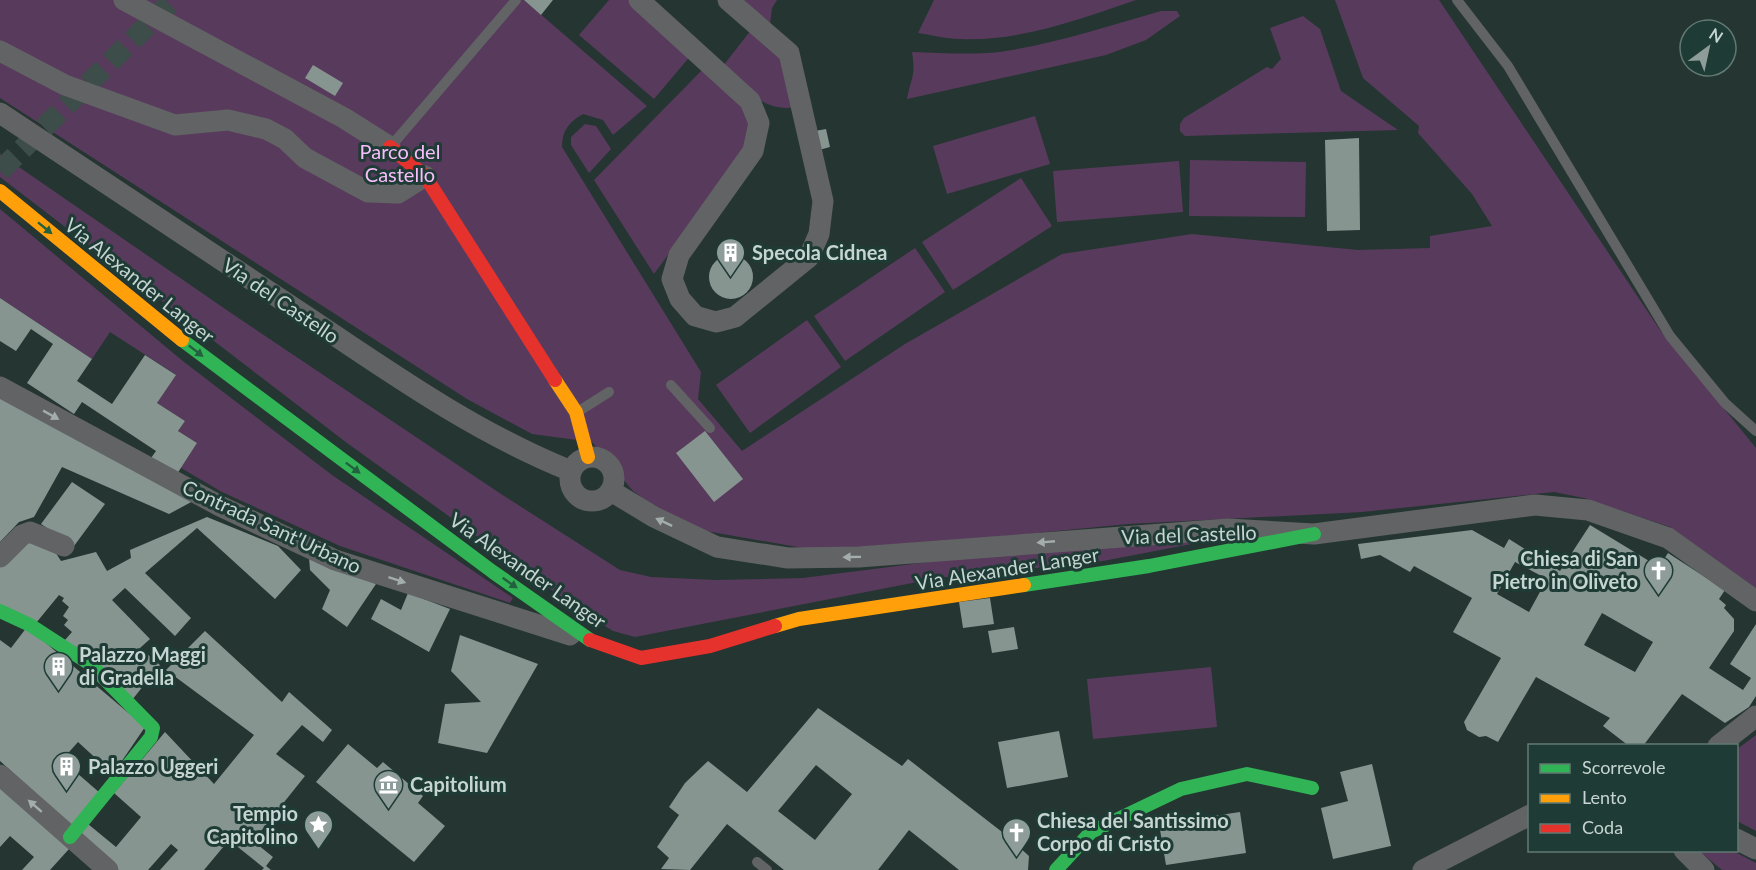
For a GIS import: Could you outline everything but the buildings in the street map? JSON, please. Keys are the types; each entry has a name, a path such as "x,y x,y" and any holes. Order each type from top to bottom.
{"street":[{"path":"124,0 344,118 390,147 425,176 576,412 588,457"},
{"path":"639,0 750,101 759,123 753,151 679,255 672,279 680,299 695,316 716,322 735,317 809,257 819,234 823,201 789,53 728,0"},
{"path":"0,51 65,85 175,125 228,120 267,129 285,139 305,158 368,192 398,193 425,176"},
{"name":"Via del Castello","path":"0,113 398,377 530,455 571,471"},
{"name":"Via Alexander Langer","path":"0,191 199,354 493,572 592,642 640,658 710,646 799,619 1149,566 1314,534"},
{"name":"Contrada Sant'Urbano","path":"0,387 220,506 335,560 592,642"},
{"path":"588,457 596,457 611,466 614,474 611,491 596,501 578,496 572,489 571,471 575,465 588,457"},
{"name":"Via del Castello","path":"611,491 654,517 717,547 788,558 859,557 1228,529 1314,534 1525,506 1588,510 1668,538 1756,601"},
{"path":"0,557 22,535 30,532 64,546"},
{"path":"0,611 30,625 90,664 153,728 151,737 70,837"},
{"path":"1721,744 1756,716"},
{"path":"1056,870 1091,832 1181,789 1247,774 1312,788"},
{"path":"0,775 108,870"},
{"path":"1423,870 1528,816"},
{"path":"1738,840 1756,849"},
{"path":"1686,852 1704,870"}],"lane":[{"path":"390,147 516,0"},
{"path":"1456,0 1508,66 1671,336 1725,403 1756,432"},
{"path":"671,385 710,428"},
{"path":"576,412 609,392"},
{"path":"757,862 767,870"}],"green space":[{"name":"Parco del Castello","path":"0,0 524,0 647,106 613,135 603,120 583,114 567,127 562,147 701,372 698,399 742,451 905,344 1062,254 1192,234 1358,250 1430,248 1430,236 1492,226 1472,194 1418,133 1419,126 1363,78 1335,0 1439,0 1660,330 1756,448 1756,588 1670,527 1584,498 1554,492 1362,512 1128,524 831,553 706,531 656,508 633,491 592,442 532,434 467,399 0,98"},
{"path":"609,0 629,0 692,54 654,99 579,35"},
{"path":"743,0 777,0 772,8 770,25"},
{"path":"934,0 1136,0 1027,33 1005,37 960,39 918,33"},
{"path":"1161,11 1177,11 1180,16 1146,40 1106,55 907,99 913,72 912,52 967,54 1020,49"},
{"path":"1303,16 1320,29 1341,91 1398,130 1185,136 1180,131 1180,124 1184,118 1267,67 1272,69 1281,59 1270,28"},
{"path":"751,30 783,55 796,107 773,106 755,97 723,66"},
{"path":"706,66 745,106 752,126 746,148 654,274 594,180"},
{"path":"1035,116 1050,164 947,194 933,146"},
{"path":"585,124 596,126 611,149 589,173 571,145 571,137"},
{"path":"0,154 231,313 501,494 620,570 651,577 716,580 803,578 936,561 1228,537 1103,561 938,578 635,637 613,631 578,609 347,443 0,177"},
{"path":"1190,160 1306,162 1305,217 1189,216"},
{"path":"1179,161 1183,212 1057,222 1053,171"},
{"path":"1021,178 1052,226 953,290 922,242"},
{"path":"0,209 184,362 332,475 513,598 510,603 340,546 222,492 181,468 197,443 178,431 185,421 157,403 175,374 110,332 92,359 0,298"},
{"path":"915,248 945,292 845,361 814,316"},
{"path":"807,320 841,367 750,433 716,385"},
{"path":"1211,667 1217,727 1093,739 1087,679"},
{"path":"1756,735 1756,831 1738,822 1738,748"},
{"path":"1700,852 1735,852 1756,863 1756,870 1722,870"}],"tunnel":[{"path":"0,171 173,0"}],"traffic: fast":[{"path":"182,340 493,572 590,640"},
{"path":"1024,585 1149,566 1314,534"},
{"path":"0,611 30,625 90,664 153,728 151,737 70,837"},
{"path":"1056,870 1091,832 1181,789 1247,774 1312,788"}],"traffic: slow":[{"path":"0,191 182,340"},
{"path":"555,380 576,412 588,457"},
{"path":"775,626 799,619 1024,585"}],"traffic: jam":[{"path":"390,147 425,176 555,380"},
{"path":"590,640 641,658 710,646 775,626"}],"place":[{"name":"Specola Cidnea","path":"731,278"},
{"name":"Chiesa di San Pietro in Oliveto","path":"1659,596"},
{"name":"Palazzo Maggi di Gradella","path":"58,692"},
{"name":"Palazzo Uggeri","path":"67,792"},
{"name":"Capitolium","path":"389,810"},
{"name":"Tempio Capitolino","path":"319,850"},
{"name":"Chiesa del Santissimo Corpo di Cristo","path":"1016,858"}]}
